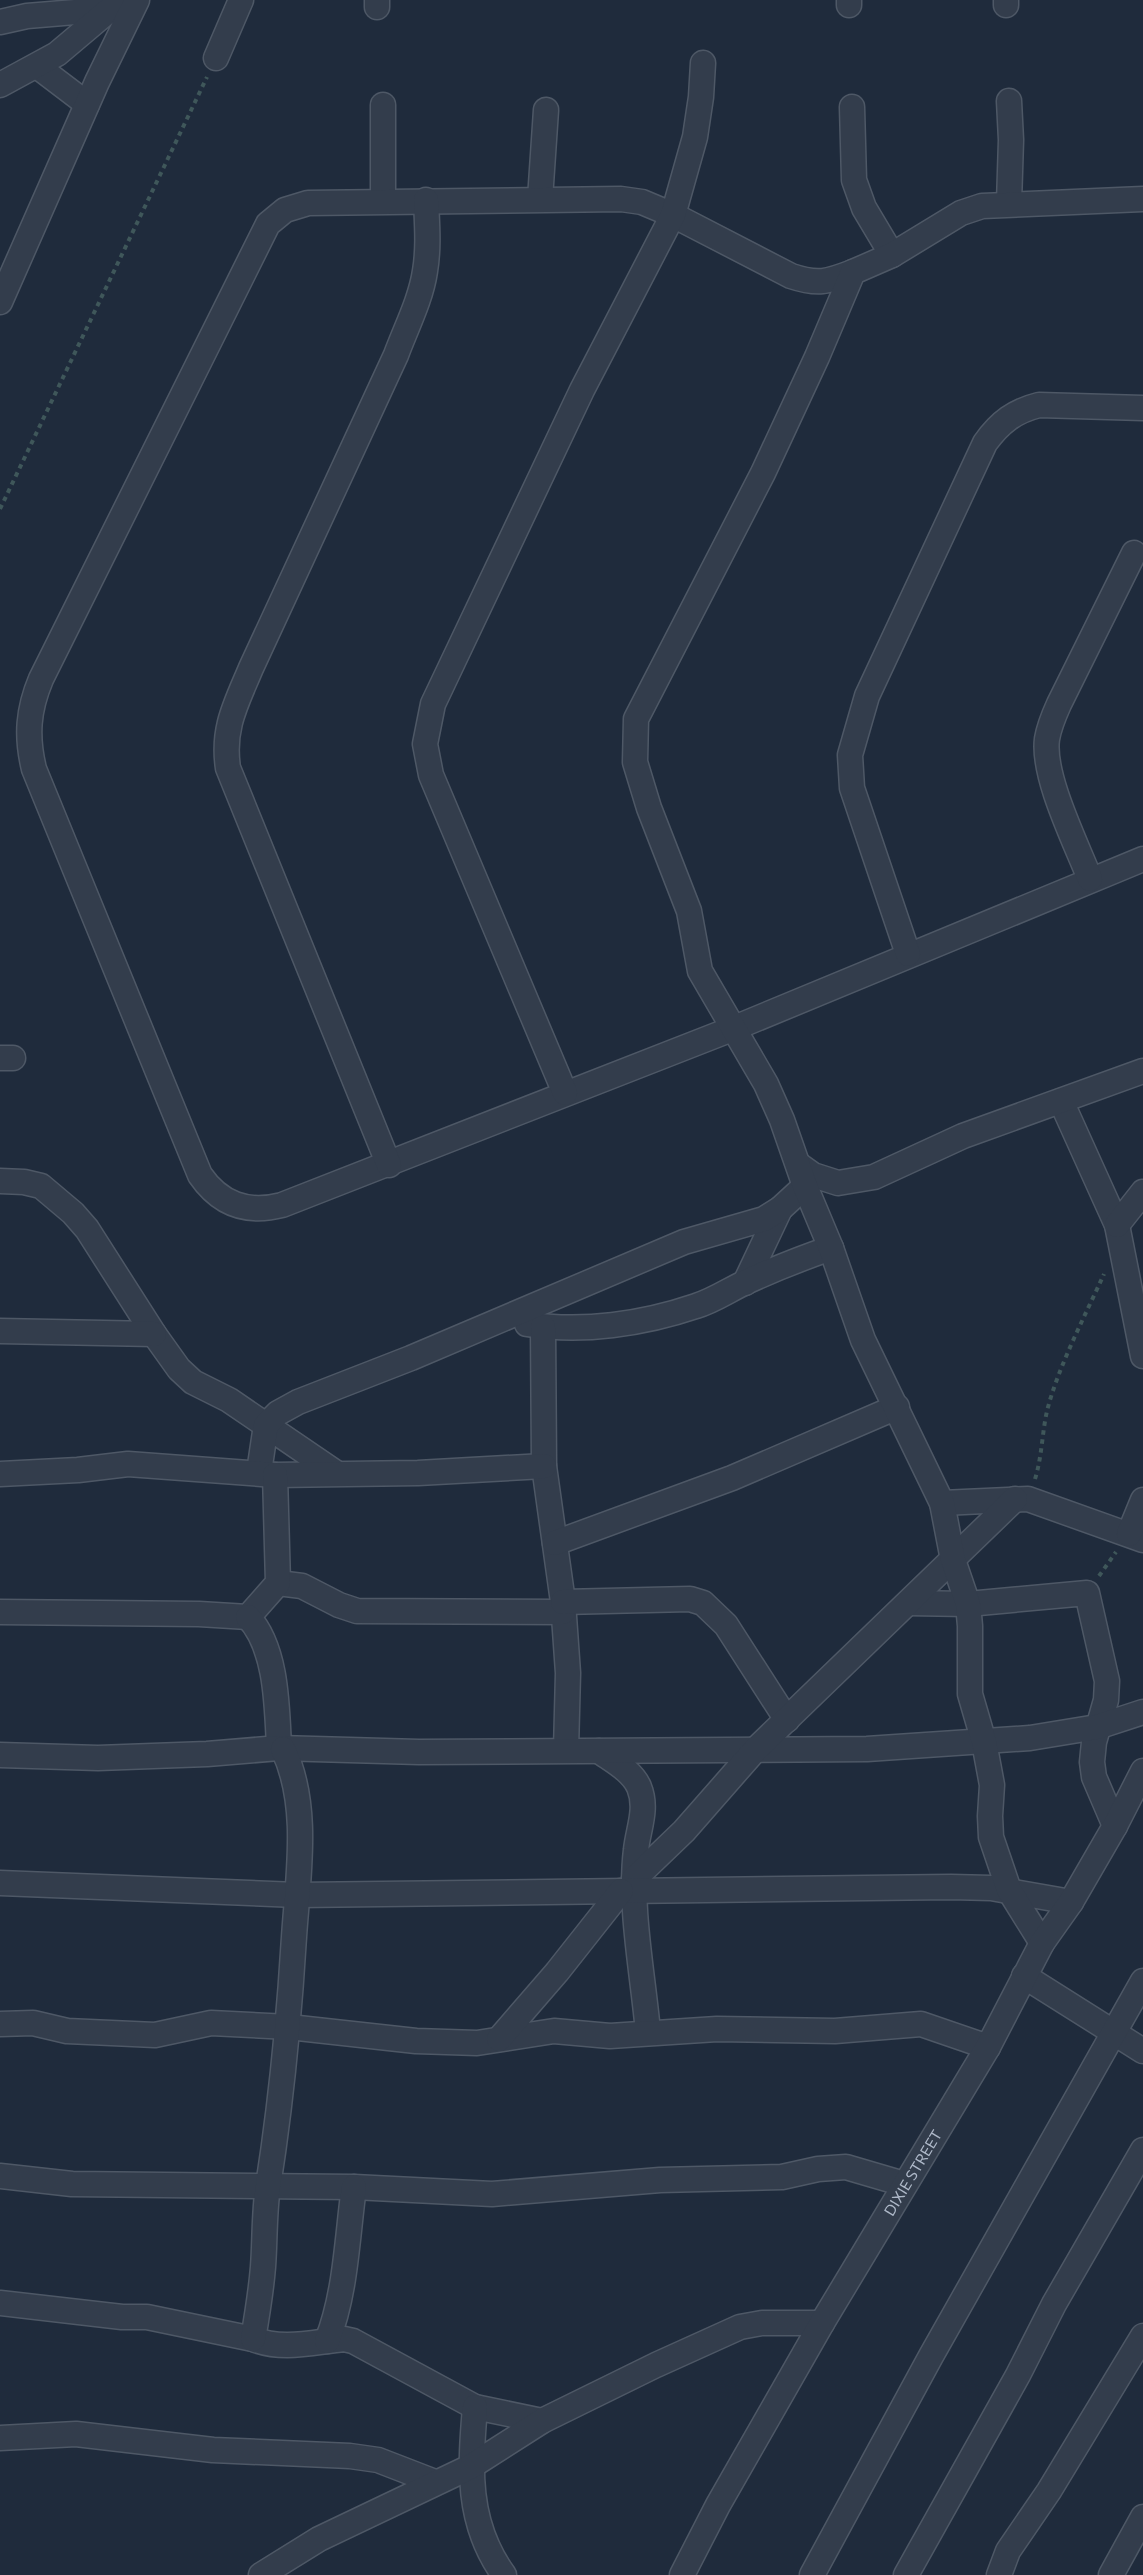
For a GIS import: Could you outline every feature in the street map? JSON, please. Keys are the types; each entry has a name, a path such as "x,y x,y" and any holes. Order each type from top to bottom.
{"street":[{"path":"0,302 87,104 137,0"},
{"path":"216,58 241,0"},
{"path":"0,22 116,4"},
{"path":"0,85 37,66 70,44 116,4"},
{"path":"565,1093 431,775 425,744 433,704 582,390 673,215 695,137 703,63"},
{"path":"37,66 87,104"},
{"path":"1008,203 1010,101"},
{"path":"383,105 383,201"},
{"path":"852,107 854,180 864,208 892,255"},
{"path":"540,199 546,110"},
{"path":"1143,199 1008,203 982,206 962,213 892,255 827,282 812,283 791,276 673,215 642,202 621,199 540,199 383,201 296,205 276,216 261,234 41,679 32,700 28,723 29,746 34,769 200,1175 209,1188 235,1206 267,1209 389,1165 565,1093 732,1029 908,954 1143,859"},
{"path":"389,1165 228,768 225,749 226,730 232,712 396,355 413,310 425,273 428,249 426,200"},
{"path":"853,272 817,357 763,473 636,718 635,762 646,799 689,911 700,971 766,1084 831,1248 862,1340 897,1407 942,1503 953,1560 968,1604 970,1694 984,1742 992,1785 990,1816 992,1837 1009,1890 1042,1943"},
{"path":"908,954 852,789 850,755 867,696 985,443 995,429 1015,413 1039,405 1143,408"},
{"path":"1090,879 1051,777 1047,758 1047,740 1059,704 1134,553"},
{"path":"802,1175 813,1175 838,1183 856,1182 894,1169 963,1136 1143,1071"},
{"path":"1061,1101 1117,1225 1143,1356"},
{"path":"745,1282 780,1209 802,1175"},
{"path":"0,1182 24,1182 41,1186 74,1213 87,1229 179,1369 193,1382 229,1400 336,1473"},
{"path":"1117,1225 1143,1192"},
{"path":"248,1617 278,1583 267,1474 266,1425 279,1413 324,1390 502,1320 663,1250 714,1232 748,1225 780,1209"},
{"path":"502,1320 543,1327 598,1326 639,1320 697,1306 745,1282 831,1248"},
{"path":"543,1327 544,1466 563,1607 568,1673 567,1750"},
{"path":"0,1331 154,1334"},
{"path":"555,1543 732,1478 897,1407"},
{"path":"0,1474 78,1470 128,1464 267,1474 418,1473 544,1466"},
{"path":"942,1503 1021,1499 1136,1537 1143,1500"},
{"path":"499,2039 630,1887 684,1831 755,1750 953,1560 1021,1499"},
{"path":"278,1583 302,1586 339,1605 357,1611 563,1607 690,1599 703,1603 716,1612 787,1720"},
{"path":"908,1603 968,1604 1087,1593 1107,1682 1106,1700 1097,1727 1092,1762 1094,1778 1115,1826"},
{"path":"0,1612 199,1614 248,1617 261,1633 265,1644 276,1697 281,1748 288,1761 298,1798 297,1895 289,2027 276,2140 268,2187 263,2267 253,2339"},
{"path":"0,1755 98,1758 207,1754 281,1748 419,1752 867,1749 984,1742 1097,1727 1143,1712"},
{"path":"599,1751 630,1774 639,1787 644,1805 630,1887 648,2032"},
{"name":"DIXIE STREET","path":"682,2575 718,2505 904,2184 988,2047 1042,1943 1071,1902 1143,1772"},
{"path":"0,1883 297,1895 630,1887 742,1891 951,1887 1009,1890 1071,1902"},
{"path":"1024,1976 1143,2051"},
{"path":"812,2575 930,2356 1115,2034 1143,1981"},
{"path":"0,2024 33,2023 67,2031 155,2035 211,2023 289,2027 416,2041 477,2043 554,2031 610,2036 717,2029 835,2031 921,2024 988,2047"},
{"path":"906,2575 1018,2375 1054,2304 1143,2151"},
{"path":"0,2176 72,2184 354,2187 492,2194 660,2180 782,2177 818,2169 846,2167 904,2184"},
{"path":"327,2341 341,2290 354,2187"},
{"path":"0,2303 122,2317 147,2317 253,2339 267,2345 285,2346 353,2340 475,2407 542,2421"},
{"path":"261,2575 319,2539 470,2467 542,2421 740,2327 762,2323 822,2324"},
{"path":"999,2575 1008,2551 1049,2491 1143,2336"},
{"path":"475,2407 470,2467 478,2520 495,2561 504,2575"},
{"path":"0,2438 76,2434 213,2450 350,2456 378,2460 435,2482"},
{"path":"1111,2575 1143,2517"}],"path":[{"path":"0,509 216,58"},
{"path":"1021,1499 1040,1460 1047,1411 1069,1351 1106,1269"},
{"path":"1087,1593 1136,1537"}]}
